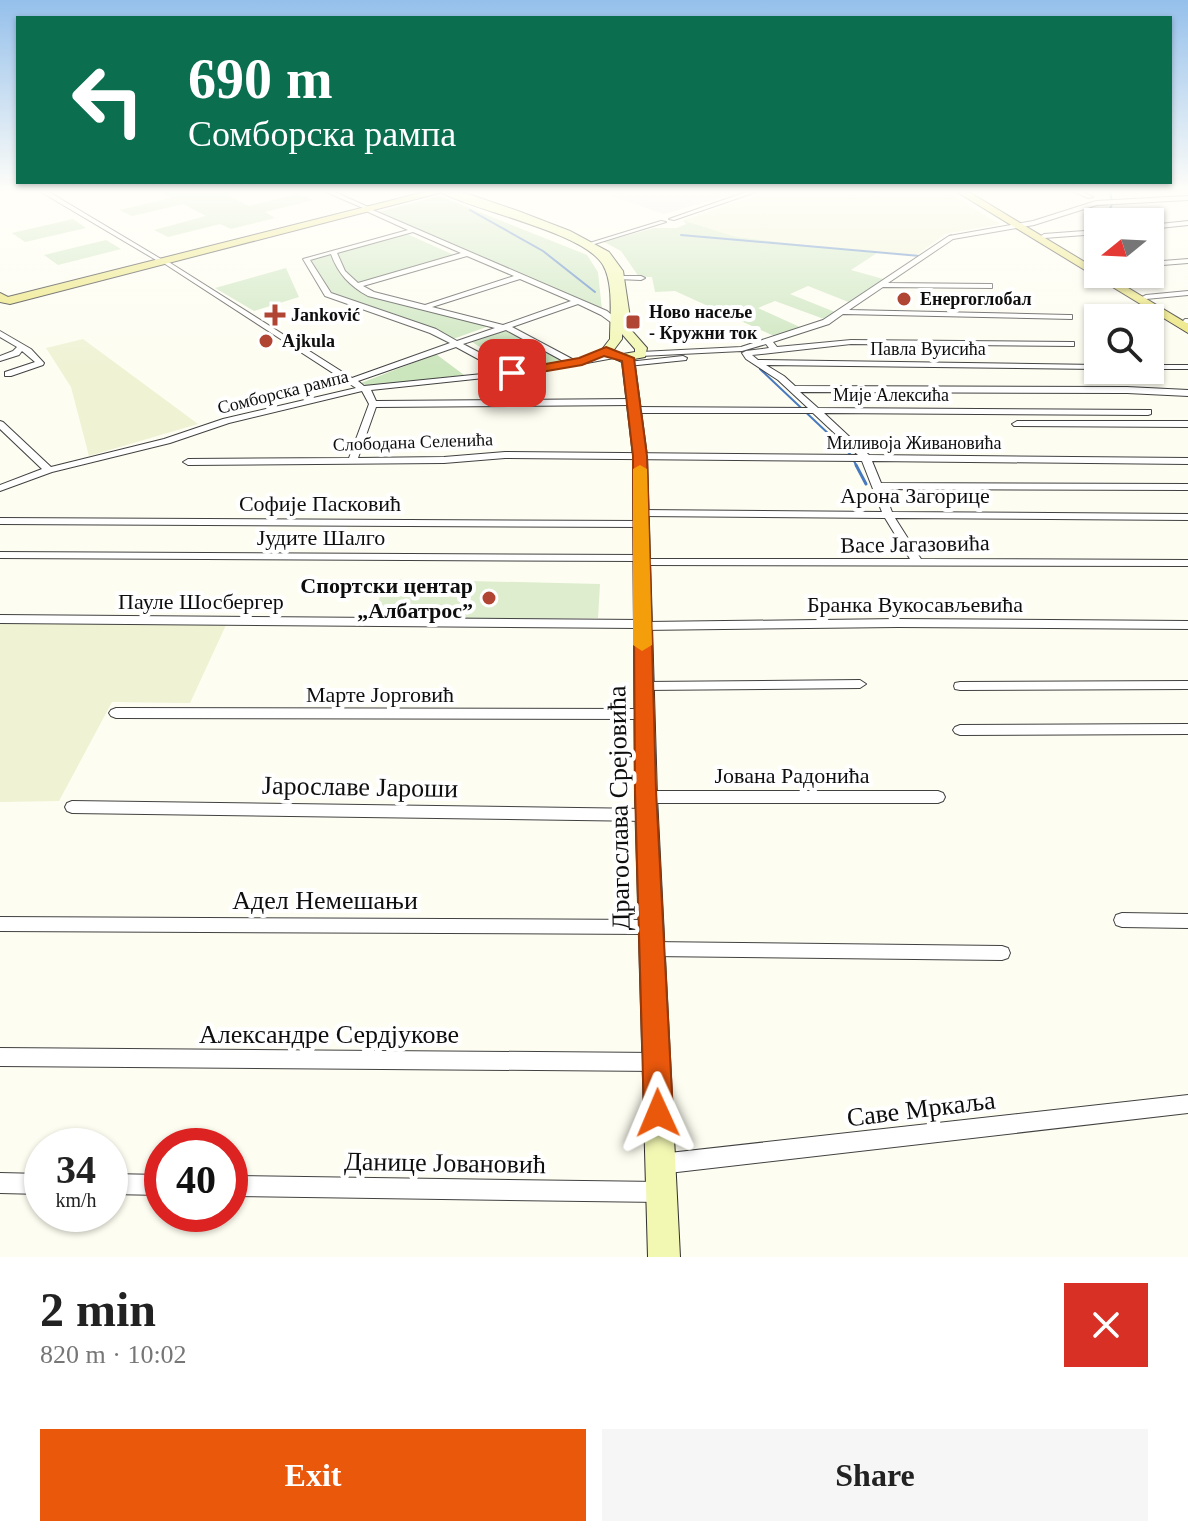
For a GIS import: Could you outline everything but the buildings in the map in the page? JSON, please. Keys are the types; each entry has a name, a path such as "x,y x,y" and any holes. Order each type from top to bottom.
{"main road":[{"path":"4,295 198,251"},
{"path":"1064,251 1187,324"},
{"path":"4,295 161,260"},
{"path":"1131,288 1187,324"}],"street":[{"path":"145,251 365,388 373,404 353,459"},
{"path":"338,251 306,259 328,294 419,326 512,373"},
{"path":"463,251 611,316"},
{"path":"595,251 608,263 611,316 616,339 625,352"},
{"path":"599,251 610,257 619,278 626,331 625,352"},
{"name":"Сомборска рампа","path":"0,488 49,470 167,441 226,421 365,388 512,373 625,352 770,346 826,322 932,251"},
{"path":"333,252 342,273 371,294 505,327 577,362"},
{"path":"356,286 469,253"},
{"path":"1164,263 1188,261"},
{"path":"426,307 520,277"},
{"path":"619,278 641,278"},
{"path":"885,285 989,286"},
{"path":"1146,297 1188,293"},
{"path":"353,380 577,302"},
{"path":"960,315 956,308 1018,309"},
{"path":"843,312 1069,317"},
{"path":"0,333 19,349 35,354 40,363 8,374"},
{"path":"917,562 888,515 879,486 857,458 807,411 792,389 746,353 770,346 851,342 1071,344"},
{"path":"0,359 19,349"},
{"name":"Сомборска рампа","path":"625,352 726,353"},
{"name":"Драгослава Срејовића","path":"625,352 640,456 646,806 664,1257"},
{"name":"Павла Вуисића","path":"758,362 1084,367"},
{"path":"1164,367 1188,367"},
{"path":"792,389 1188,393"},
{"name":"Мије Алексића","path":"373,404 807,411 1148,412"},
{"path":"0,424 49,470"},
{"path":"1017,424 1188,424"},
{"name":"Слободана Селенића","path":"188,462 640,456"},
{"name":"Миливоја Живановића","path":"640,456 1188,461"},
{"path":"879,486 1188,487"},
{"name":"Арона Загорице","path":"641,518 888,515 1188,517"},
{"name":"Софије Пасковић","path":"0,521 641,518"},
{"name":"Јудите Шалго","path":"0,555 642,560"},
{"name":"Васе Јагазовића","path":"642,560 1188,563"},
{"name":"Пауле Шосбергер","path":"0,619 642,625"},
{"name":"Бранка Вукосављевића","path":"642,625 1188,625"},
{"path":"644,686 860,684"},
{"path":"960,686 1188,685"},
{"name":"Марте Јорговић","path":"116,713 644,714"},
{"path":"960,730 1188,729"},
{"name":"Јована Радонића","path":"646,806 938,797"},
{"name":"Јарославе Јароши","path":"72,807 646,806"},
{"path":"1122,920 1188,921"},
{"name":"Адел Немешањи","path":"0,924 650,938 1002,953"},
{"name":"Александре Сердјукове","path":"0,1057 657,1062"},
{"name":"Саве Мркаља","path":"660,1164 1188,1104"},
{"path":"0,1183 24,1184"},
{"name":"Данице Јовановић","path":"248,1186 660,1192"}],"green space":[{"path":"62,251 114,251 58,265 44,255"},
{"path":"444,251 456,256 357,285 344,273 336,252"},
{"path":"466,251 576,251 587,255 598,272 602,310"},
{"path":"621,251 856,251 877,253 851,270 887,280 851,303 808,286 790,294 835,312 824,319 775,301 758,308 802,328 776,337 675,291 655,292 652,277 639,277"},
{"path":"865,251 922,251 915,256"},
{"path":"332,253 336,267 344,278 369,295 492,325 453,339 331,294 309,259"},
{"path":"286,268 299,297 254,311 215,288"},
{"path":"507,330 568,362 519,371 472,342"},
{"path":"83,339 198,424 89,456 71,387 46,348"},
{"path":"436,354 464,375 368,386 361,383"},
{"name":"Спортски центар „Албатрос”","path":"385,579 600,584 598,618 373,619"},
{"path":"0,622 226,625 190,703 112,702 59,801 0,802"}],"waterway":[{"path":"542,251 595,292"},
{"path":"859,251 920,256"},
{"path":"648,316 701,341"},
{"path":"760,369 851,455 856,465"},
{"path":"856,465 866,484"}],"slow traffic":[{"path":"640,469 642,645"}],"place":[{"name":"Енергоглобал","path":"904,299"},
{"name":"Janković","path":"275,315"},
{"name":"Ново насеље - Кружни ток","path":"633,322"},
{"name":"Ajkula","path":"266,341"},
{"name":"Спортски центар „Албатрос”","path":"489,598"}],"route":[{"path":"512,373 544,370 582,361 606,350 616,358 628,358 640,456 645,790 658,1113"}]}
